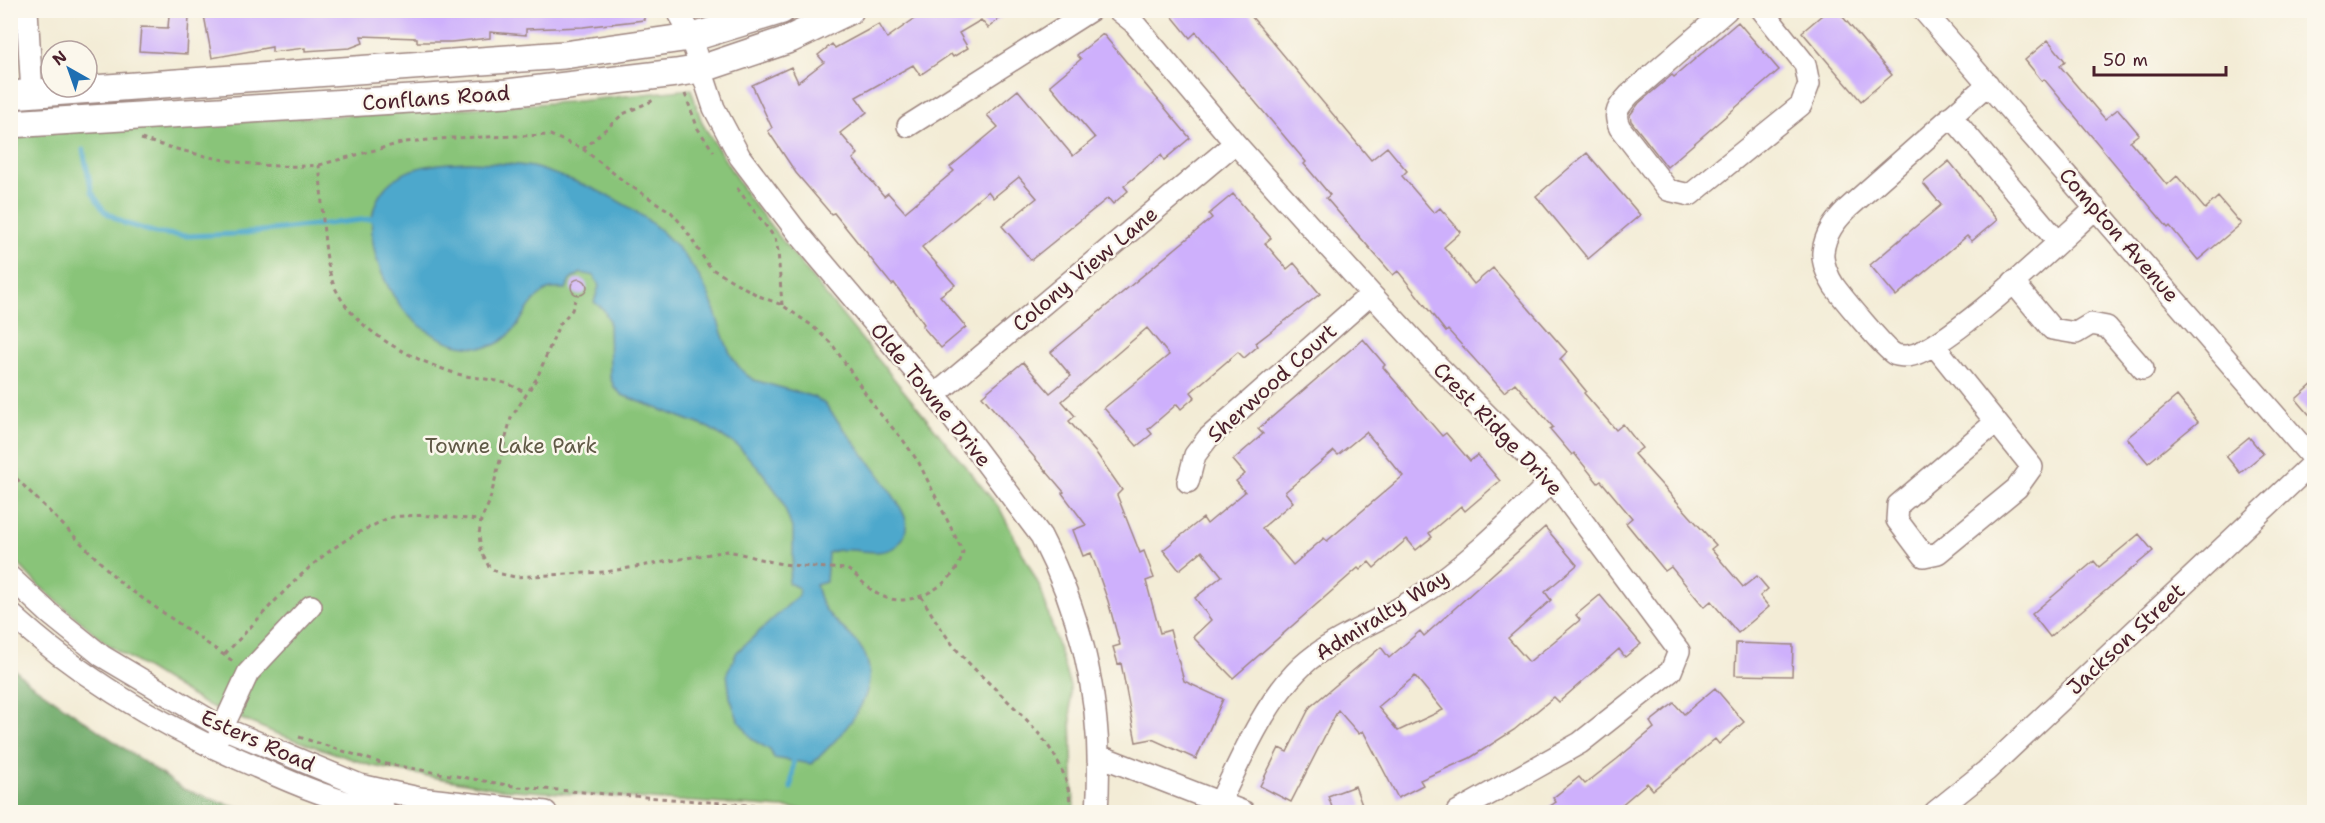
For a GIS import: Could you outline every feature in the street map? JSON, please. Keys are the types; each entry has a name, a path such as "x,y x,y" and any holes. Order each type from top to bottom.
{"main road":[{"name":"Conflans Road","path":"21,94 564,55 690,37 782,10"},
{"name":"Conflans Road","path":"22,124 507,93 701,69 790,39 849,11"},
{"path":"21,94 22,124"}],"street":[{"path":"21,94 20,44 27,10"},
{"name":"Olde Towne Drive","path":"677,10 690,37 714,108 740,157 798,233 935,395 1030,520 1053,560 1075,615 1086,656 1100,756 1097,813"},
{"name":"Crest Ridge Drive","path":"1119,10 1133,22 1235,143 1371,294 1433,361 1552,480 1679,651 1671,671 1580,743 1457,813"},
{"path":"1728,10 1630,94 1617,109 1616,120 1620,128 1668,190 1690,195 1801,105 1809,84 1806,63 1762,10"},
{"name":"Compton Avenue","path":"1923,10 2314,461"},
{"path":"908,126 1089,11"},
{"path":"1988,84 1847,209 1833,225 1822,253 1826,271 1834,286 1895,355 1907,356 1926,350 1967,322 2096,208"},
{"path":"1951,117 2058,242"},
{"name":"Colony View Lane","path":"935,395 1235,143"},
{"path":"2013,282 2052,330 2076,333 2091,324 2108,327 2143,369"},
{"name":"Sherwood Court","path":"1188,482 1195,455 1208,438 1371,294"},
{"path":"1934,345 1996,422 2032,467 2017,488 1938,553 1924,556 1897,520 1898,505 1996,422"},
{"name":"Jackson Street","path":"1935,813 1958,805 1986,771 2314,461"},
{"name":"Admiralty Way","path":"1221,802 1245,750 1281,692 1300,668 1354,630 1403,606 1447,576 1495,536 1552,480"},
{"name":"Esters Road","path":"10,577 50,614 102,656 223,728 360,785 419,798 546,813"},
{"path":"212,748 248,673 311,606"},
{"name":"Esters Road","path":"10,613 32,634 86,675 135,706 212,748 353,806 386,813"},
{"path":"1100,756 1244,813"}],"path":[{"path":"684,92 698,129 716,156"},
{"path":"583,149 623,114 658,99"},
{"path":"136,138 211,158 256,165 295,167 320,165 405,142 452,138 550,135 583,149 626,183 671,212 684,227 710,268 759,296 782,305 811,325 832,344 876,409 903,440 919,463 963,552 961,564 945,581 921,596 904,601 884,598 865,587 848,569 765,561 743,553 727,551 606,572 515,577 501,574 489,567 481,550 479,535 481,520 489,503 511,418 525,393 537,378 559,325 572,310 575,300"},
{"path":"320,165 326,244 334,284 347,305 367,328 394,348 422,362 460,375 512,384 525,393"},
{"path":"734,183 775,238 782,305"},
{"path":"10,472 122,584 225,654 336,545 360,532 391,517 422,516 481,520"},
{"path":"921,596 934,619 957,650 988,683 1022,713 1063,769 1069,791 1070,813"},
{"path":"292,735 381,763 519,787 760,807 810,807 890,813"}],"green space":[{"name":"Towne Lake Park","path":"691,89 702,123 748,197 1000,509 1041,589 1070,686 1074,812 843,812 498,789 372,766 275,733 203,703 108,645 37,584 11,556 11,135 568,102"},
{"path":"11,666 27,681 183,789 250,812 11,812"}],"water":[{"path":"446,163 516,165 547,171 614,198 652,223 668,237 697,272 713,304 725,341 736,364 754,380 814,397 824,403 894,496 906,521 904,535 899,544 880,552 836,550 828,553 826,582 816,585 825,609 865,654 869,671 868,689 861,706 851,722 812,764 774,758 770,750 753,740 738,720 730,697 727,673 737,652 799,595 799,588 788,583 793,562 793,531 781,498 762,472 738,446 709,428 622,395 614,387 610,377 609,320 603,309 594,302 599,286 594,276 581,273 570,280 566,289 545,291 532,303 508,336 488,347 459,345 438,337 408,315 389,288 375,254 372,237 372,219 376,203 384,189 392,181 412,170"}],"building":[{"path":"203,10 644,10 644,20 583,27 526,29 526,35 490,32 490,38 451,42 417,42 417,38 361,36 363,43 350,48 305,51 305,48 272,52 272,47 212,58"},
{"path":"927,10 1010,10 988,28 981,20 959,33 968,48 953,57 951,54 920,75 913,65 856,97 867,112 840,133 858,154 853,159 884,196 888,193 905,212 954,171 950,167 998,127 987,115 1018,90 1073,156 1095,138 1050,85 1081,59 1077,55 1103,34 1190,138 1164,160 1161,155 1124,186 1128,191 1113,204 1108,198 1031,260 1002,226 1037,198 1019,177 993,198 988,191 922,247 955,285 940,296 966,327 941,348 922,326 924,324 894,283 892,285 834,213 831,214 796,173 768,131 772,128 752,85 791,67 798,82 824,62 818,55 832,44 835,48 879,24 887,38"},
{"path":"1167,10 1246,10 1371,160 1387,147 1407,171 1402,176 1434,213 1440,208 1461,232 1444,247 1474,284 1493,268 1567,352 1560,359 1586,391 1584,393 1616,430 1623,424 1642,448 1634,454 1716,545 1711,549 1743,587 1757,576 1768,589 1760,596 1769,607 1738,633 1711,601 1704,607 1671,567 1665,571 1626,523 1632,518 1601,481 1598,483 1574,453 1572,455 1550,429 1553,427 1515,383 1504,392 1448,330 1446,332 1398,271 1393,275 1326,198 1330,195 1304,164 1306,162 1196,32 1190,38"},
{"path":"1828,10 1837,10 1892,75 1861,101 1802,32"},
{"path":"169,15 189,16 187,54 139,51 141,27 168,28"},
{"path":"1738,22 1779,70 1667,167 1631,121 1630,115 1639,103 1672,75 1674,77"},
{"path":"2048,40 2065,61 2060,66 2105,119 2118,109 2139,134 2130,141 2167,185 2177,176 2205,209 2218,197 2241,224 2198,260 2170,226 2168,228 2044,79 2042,81 2025,60"},
{"path":"1587,153 1640,215 1588,259 1536,196"},
{"path":"1949,161 1997,220 1972,241 1967,236 1896,296 1870,265 1941,205 1923,183"},
{"path":"1233,194 1271,238 1265,243 1287,269 1294,263 1320,294 1256,343 1258,346 1244,358 1238,352 1191,392 1195,397 1181,409 1177,404 1148,429 1152,434 1137,446 1104,408 1169,355 1147,328 1062,401 1075,416 1069,421 1097,454 1122,490 1117,495 1140,553 1144,551 1154,578 1146,581 1160,633 1170,630 1184,681 1223,699 1196,759 1152,739 1136,742 1121,663 1118,664 1113,647 1120,645 1108,601 1091,553 1083,556 1073,530 1086,525 1062,493 1064,492 982,396 1023,362 1050,393 1071,376 1051,352 1212,218 1209,214"},
{"path":"579,279 587,287 579,295 571,287"},
{"path":"1363,339 1385,365 1383,367 1442,436 1446,433 1470,461 1478,455 1500,481 1465,511 1461,506 1429,533 1432,537 1416,550 1407,539 1374,568 1369,562 1360,570 1358,568 1233,678 1193,637 1211,620 1195,598 1222,576 1202,551 1179,570 1163,550 1203,518 1207,524 1245,492 1236,481 1245,474 1233,460 1263,434 1258,429","holes":["1366,432 1403,476 1327,541 1324,538 1293,565 1262,528 1293,502 1285,492 1334,451 1338,455"]},
{"path":"2314,383 2314,420 2296,399"},
{"path":"2177,396 2198,422 2148,463 2127,438"},
{"path":"2249,437 2263,454 2240,473 2226,456"},
{"path":"1545,527 1577,565 1545,592 1551,600 1508,638 1529,662 1580,620 1576,615 1600,595 1641,644 1625,657 1619,649 1559,702 1554,697 1514,730 1470,758 1420,780 1423,785 1398,798 1363,731 1359,734 1338,710 1291,802 1260,786 1279,748 1287,752 1310,707 1381,647 1389,658 1420,631 1424,636","holes":["1415,676 1443,710 1398,731 1378,707"]},
{"path":"2139,534 2153,551 2050,637 2032,614 2094,561 2099,567"},
{"path":"1736,643 1793,645 1792,676 1735,675"},
{"path":"1715,688 1744,722 1719,744 1715,739 1653,790 1647,783 1612,813 1540,813 1556,802 1553,798 1579,777 1585,784 1617,759 1654,728 1650,722 1674,703 1684,714"},
{"path":"1355,786 1362,805 1343,813 1334,813 1328,796"}],"waterway":[{"path":"83,150 92,192 104,211 124,223 156,233 187,236 236,234 379,218"},
{"path":"791,788 794,755"}]}
